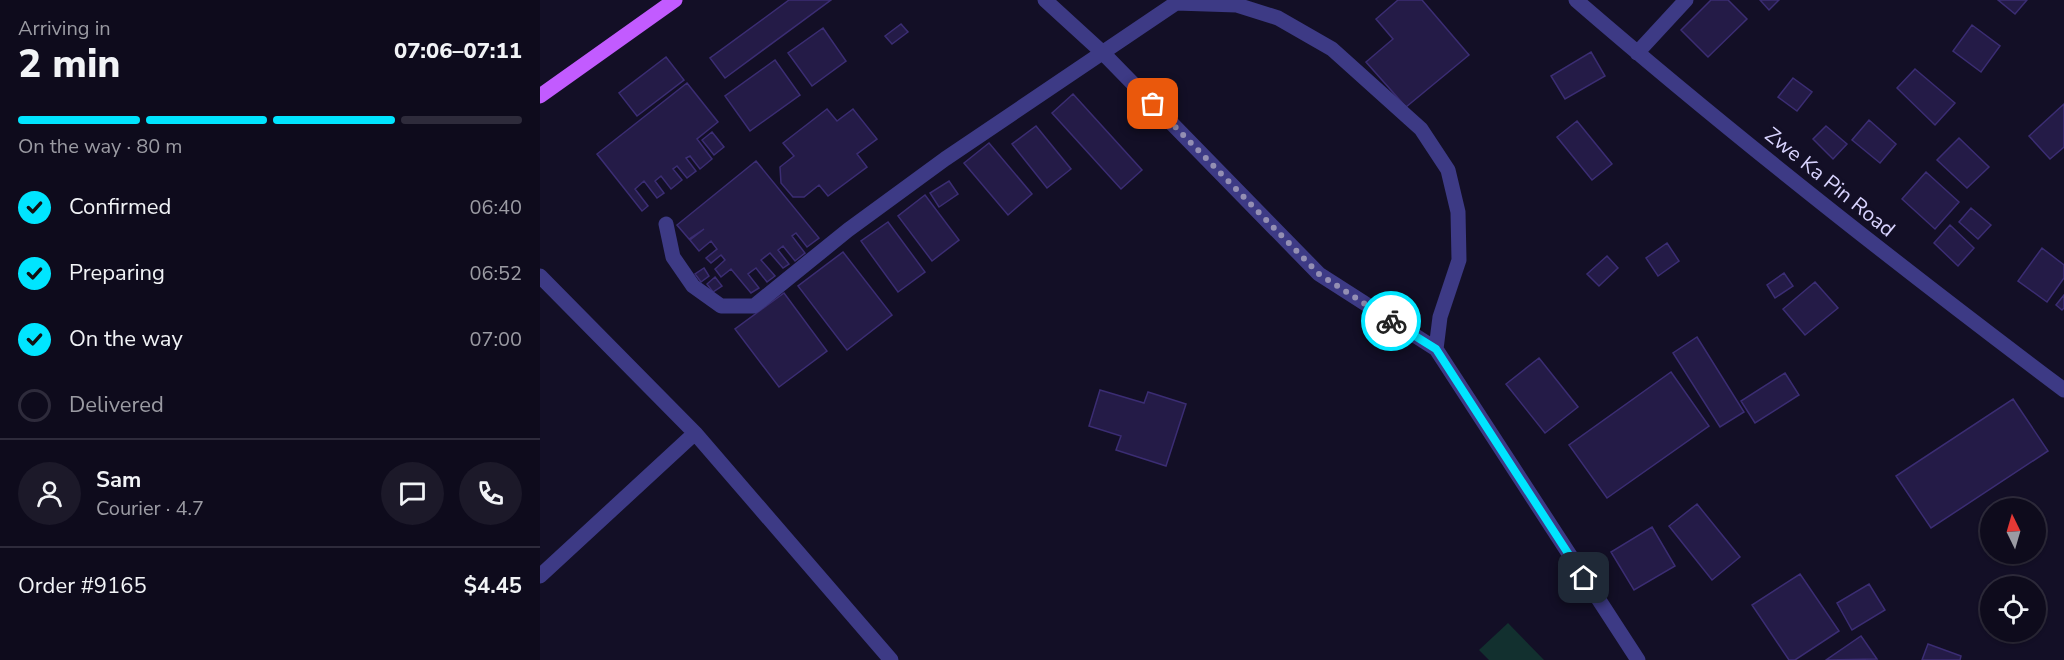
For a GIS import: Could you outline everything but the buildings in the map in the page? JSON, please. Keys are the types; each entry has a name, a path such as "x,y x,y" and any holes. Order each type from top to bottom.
{"main road":[{"path":"540,96 675,0"}],"street":[{"name":"Zwe Ka Pin Road","path":"1576,0 1637,53 1929,288 2064,390"},
{"path":"1637,53 1686,0"},
{"path":"666,224 672,257 693,286 721,306 754,306 848,230 945,159 1176,3 1237,5 1278,18 1332,49 1421,129 1448,170 1458,212 1459,260 1440,317 1436,349"},
{"path":"1054,4 1319,274 1436,349 1638,660"},
{"path":"540,276 695,433 891,660"},
{"path":"540,576 695,433"}],"green space":[{"path":"1508,623 1544,660 1489,660 1479,650"}],"way so far":[{"path":"1153,104 1319,274 1391,321"}],"route":[{"path":"1391,321 1436,349 1584,578"}]}
